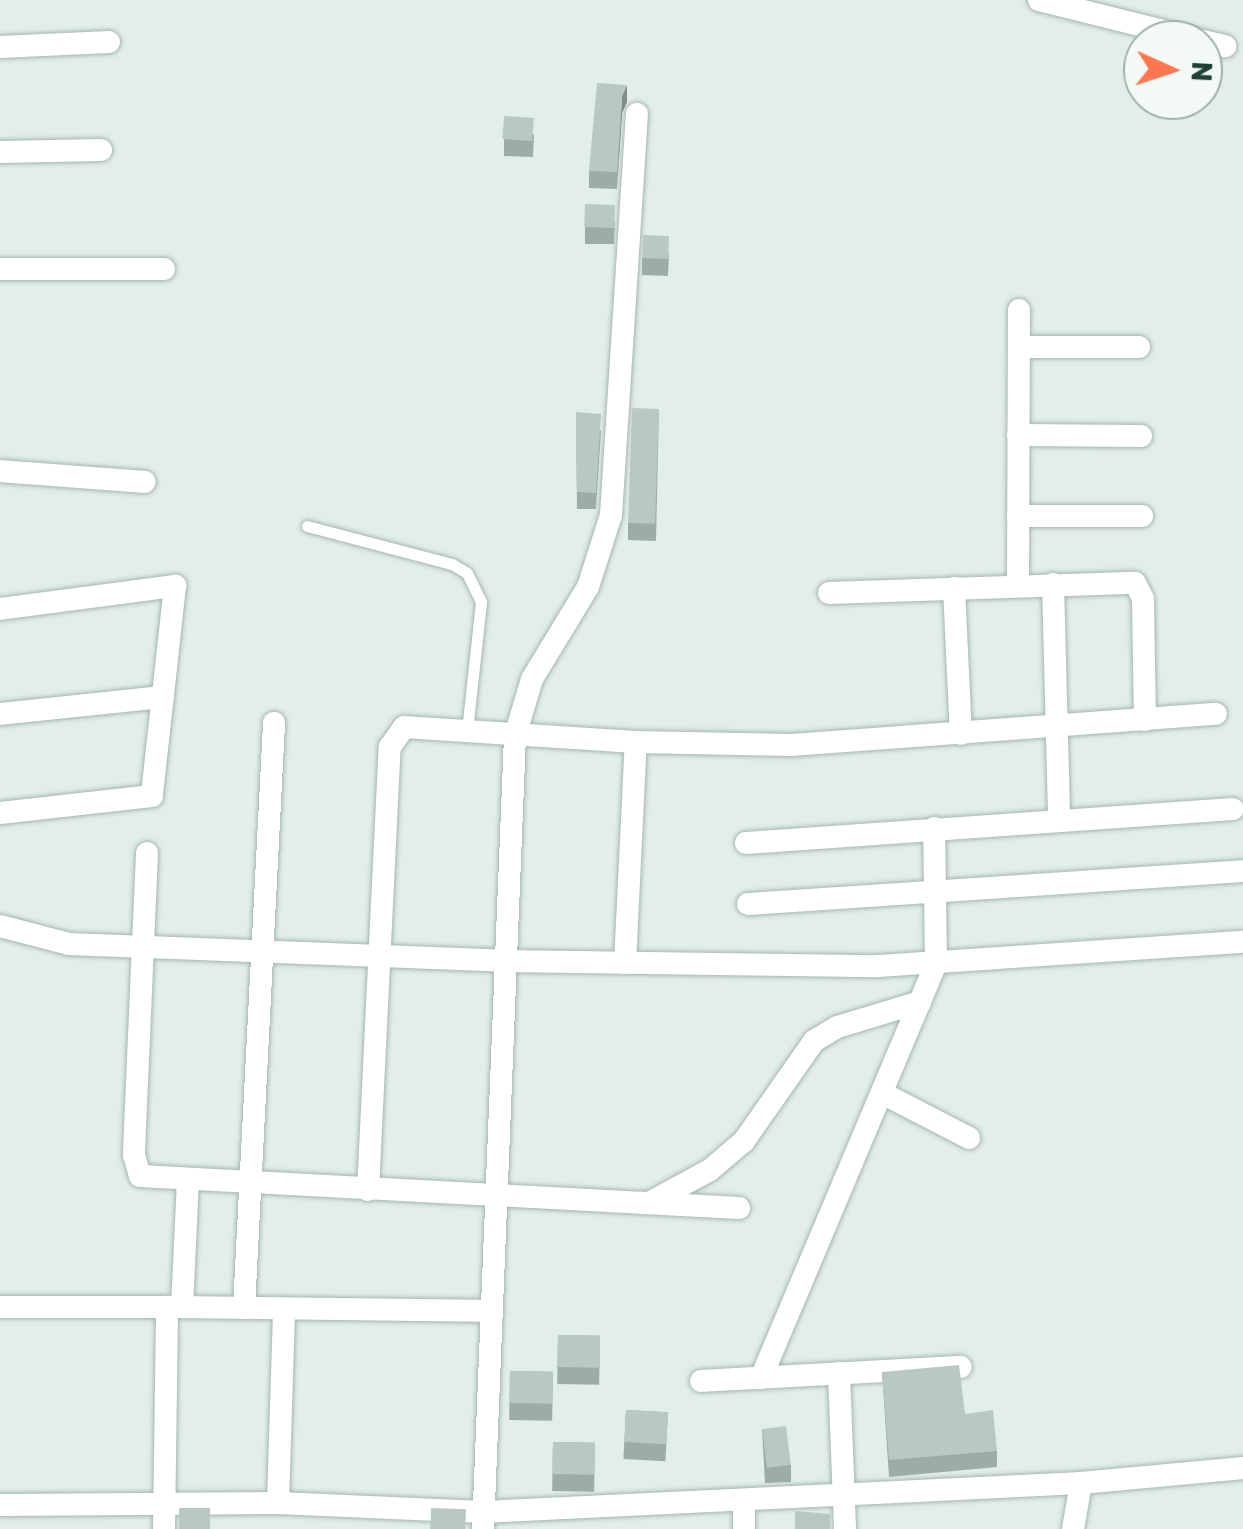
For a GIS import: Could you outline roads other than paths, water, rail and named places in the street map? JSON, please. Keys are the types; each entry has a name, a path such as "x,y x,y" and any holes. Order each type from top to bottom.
{"street":[{"path":"1039,0 1123,21"},
{"path":"0,47 109,42"},
{"path":"483,1521 493,1196 515,736 532,679 588,587 612,514 638,114"},
{"path":"0,152 101,150"},
{"path":"0,269 164,269"},
{"path":"1018,585 1019,310"},
{"path":"1018,347 1139,347"},
{"path":"1018,435 1141,436"},
{"path":"0,471 145,482"},
{"path":"1018,516 1142,516"},
{"path":"829,593 1128,581 1142,589 1145,720"},
{"path":"1054,584 1059,820"},
{"path":"0,609 175,586 152,796 0,812"},
{"path":"954,588 961,734"},
{"path":"0,714 162,698"},
{"path":"368,1190 390,747 395,734 404,727 636,742 824,744 1216,714"},
{"path":"244,1308 274,723"},
{"path":"625,963 636,742"},
{"path":"746,843 1233,809"},
{"path":"761,1378 936,963 934,828"},
{"path":"148,852 136,1169 140,1176 188,1182 739,1208"},
{"path":"748,904 1243,871"},
{"path":"0,926 69,944 625,963 936,963 1243,942"},
{"path":"648,1204 710,1170 744,1141 814,1041 837,1027 920,1002"},
{"path":"882,1092 970,1138"},
{"path":"164,1529 175,1307 188,1182"},
{"path":"0,1306 490,1312"},
{"path":"278,1503 284,1309"},
{"path":"701,1381 961,1367"},
{"path":"840,1373 845,1529"},
{"path":"0,1506 278,1503 483,1521 1081,1483 1243,1468"},
{"path":"1073,1529 1081,1483"},
{"path":"744,1502 744,1529"},
{"path":"24,1529 25,1505"}],"lane":[{"path":"307,526 452,564 467,572 481,602 467,730"}]}
